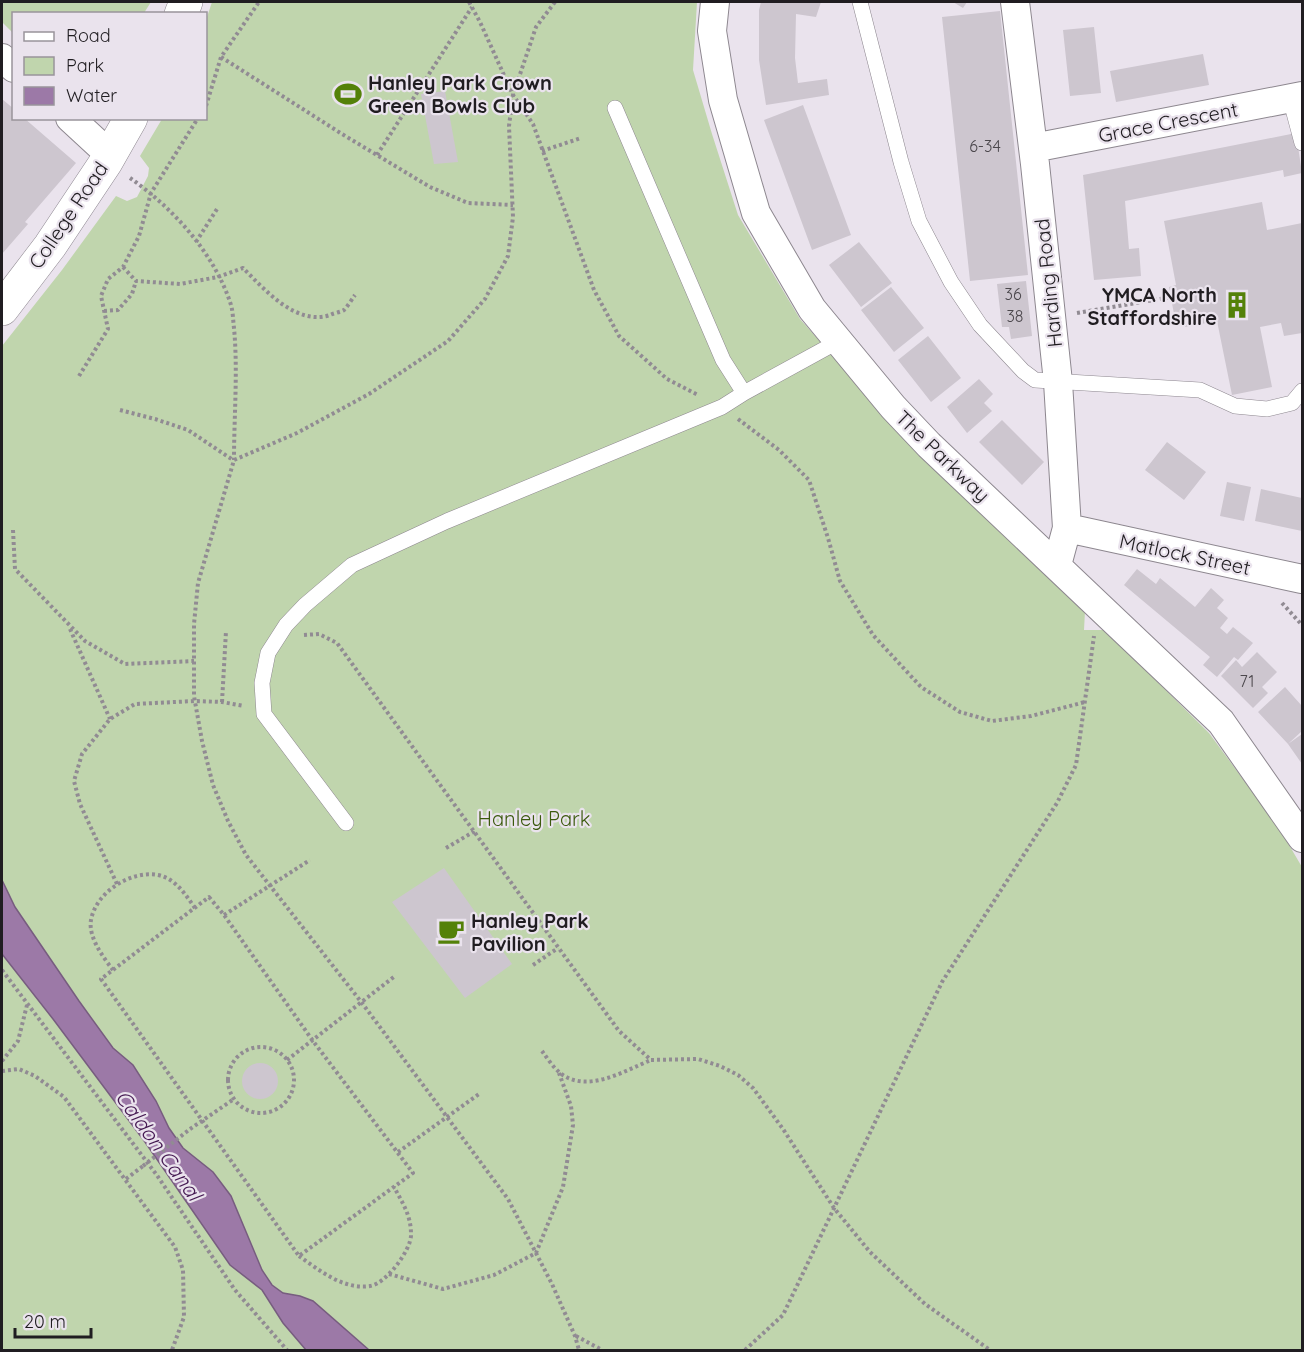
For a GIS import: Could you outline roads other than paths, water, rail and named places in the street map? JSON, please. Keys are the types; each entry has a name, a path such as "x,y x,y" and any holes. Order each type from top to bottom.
{"street":[{"name":"The Parkway","path":"715,2 712,31 723,100 756,213 812,309 893,407 929,445 1221,722 1302,838"},
{"name":"Harding Road","path":"1015,2 1058,382 1067,528 1057,565"},
{"name":"Grace Crescent","path":"1033,148 1296,97"},
{"path":"72,120 108,158"},
{"name":"College Road","path":"2,309 50,246 108,158 130,120"},
{"name":"Matlock Street","path":"1067,528 1302,579"}],"lane":[{"path":"860,2 901,162 919,221 951,282 980,325 1023,371 1035,380 1200,390 1235,406 1267,409 1292,403 1302,391"},
{"path":"1296,97 1302,143"},
{"path":"615,108 723,360 744,393"},
{"path":"346,823 264,714 262,683 268,653 286,625 305,605 352,565 447,521 722,407 839,342"}],"water":[{"name":"Caldon Canal","path":"2,880 15,907 79,1001 113,1048 133,1065 183,1148 213,1172 231,1196 262,1270 272,1285 283,1293 313,1301 369,1350 306,1350 283,1323 262,1290 230,1265 145,1142 2,954"}],"place":[{"name":"Hanley Park Crown Green Bowls Club","path":"348,94"},
{"name":"YMCA North Staffordshire","path":"1237,305"},
{"name":"Hanley Park Pavilion","path":"451,931"}],"park label":[{"name":"Hanley Park","path":"534,818"}]}
